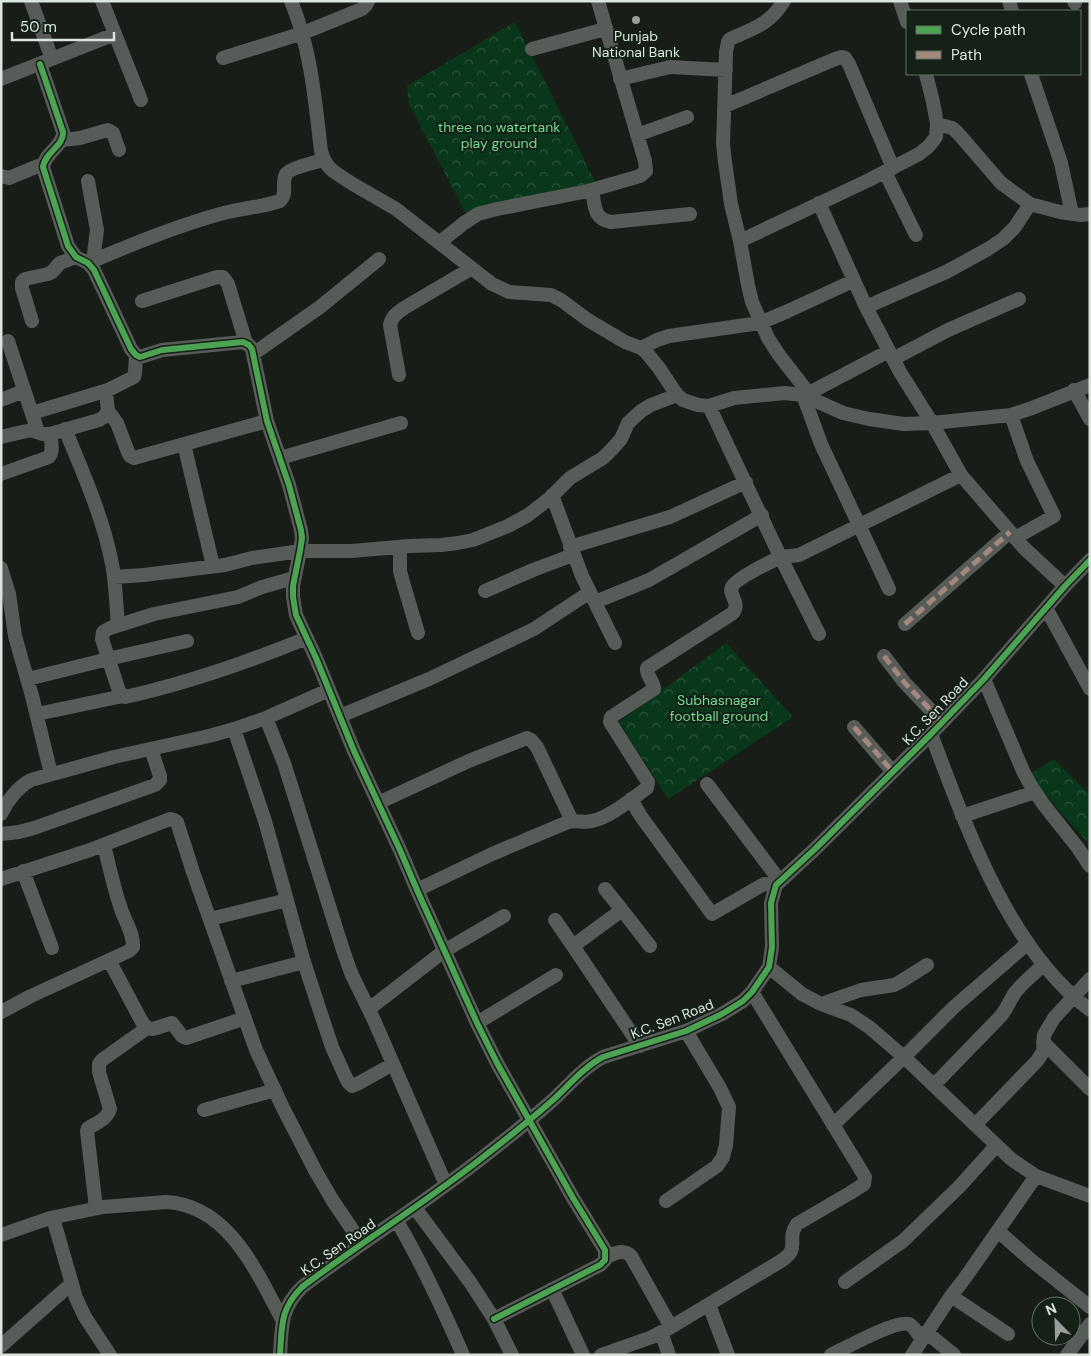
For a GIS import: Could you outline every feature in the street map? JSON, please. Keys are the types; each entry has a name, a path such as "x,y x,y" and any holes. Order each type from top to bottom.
{"street":[{"path":"1,176 9,178 43,164 47,156 62,140 63,132 31,1"},
{"path":"102,1 141,100"},
{"path":"291,1 313,77 321,151 328,166 350,183 396,209 492,284 509,292 556,297 595,325 625,342 641,348 659,368 677,395 689,403 709,406 734,398 785,393 809,396 843,413 876,420 904,424 932,423 1011,414 1032,408 1090,385"},
{"path":"223,58 302,34 362,9 368,1"},
{"path":"439,243 464,222 478,214 592,190 643,174 646,171 598,1"},
{"path":"784,1 769,20 730,39 727,45 723,144 731,204 748,286 760,322 779,355 809,396 821,444 888,589"},
{"path":"900,1 906,19"},
{"path":"532,49 605,29"},
{"path":"1,79 115,34"},
{"path":"725,106 835,59 845,58 916,235"},
{"path":"620,79 670,67 726,70"},
{"path":"740,241 889,170 919,154 929,146 936,137 937,124 926,75"},
{"path":"1031,75 1061,162 1072,214"},
{"path":"637,135 687,117"},
{"path":"937,124 952,128 957,132 1001,183 1030,204 1060,212 1081,215 1090,214"},
{"path":"62,140 80,138 108,130 113,133 119,150"},
{"path":"32,321 22,288 21,283 23,280 48,274 60,263 86,260 224,213 280,201 284,196 285,179 288,173 324,160"},
{"path":"43,164 68,246 86,260 94,270 124,336 131,349 138,356 162,350 249,349 320,307 378,259"},
{"path":"86,260 97,230 88,181"},
{"path":"592,190 598,216 605,221 690,214"},
{"path":"819,203 853,281 891,355 961,475 1024,548 1064,586"},
{"path":"866,307 946,272 988,249 1003,239 1015,227 1030,204"},
{"path":"399,375 390,325 392,318 404,308 472,268"},
{"path":"142,301 217,277 223,277 228,284 249,349 267,421 289,485 301,530 302,538 294,578 293,597 296,615 354,751 477,1023 497,1063 573,1198 605,1250 606,1257"},
{"path":"641,348 669,336 760,322 853,281"},
{"path":"809,396 891,355 1019,299"},
{"path":"1,474 49,457 52,454 52,449 32,413 8,341"},
{"path":"32,413 108,390 134,376 136,355"},
{"path":"108,390 106,394 108,410 118,423 132,458 267,421"},
{"path":"1074,390 1090,419"},
{"path":"1,400 24,391"},
{"path":"114,577 225,565 275,554 300,551 441,545 473,540 508,526 528,515 570,478 603,458 621,439 628,423 641,411 677,395"},
{"path":"709,406 819,634"},
{"path":"1,437 31,430 44,433 65,429 99,420 104,417 108,410"},
{"path":"905,624 1012,535 1054,516 1028,461 1011,414"},
{"path":"280,458 401,423"},
{"path":"65,429 91,492 106,542 114,577 118,625"},
{"path":"184,444 213,566"},
{"path":"417,890 492,854 572,821 590,822 597,820 647,788 648,782 610,722 611,717 654,689 646,668 733,613 736,610 736,606 731,587 737,580 781,557 799,555 961,475"},
{"path":"485,592 572,551 670,517 746,482"},
{"path":"552,495 572,551 615,643"},
{"path":"340,716 429,679 534,629 592,597 649,580 762,515"},
{"path":"400,547 400,571 418,633"},
{"name":"K.C. Sen Road","path":"280,1355 286,1309 296,1293 318,1275 397,1221 486,1155 530,1120 596,1061 614,1053 686,1030 722,1014 743,1001 752,992 769,967 772,947 772,903 773,894 778,883 931,734 984,679 1064,586 1090,560"},
{"path":"1,568 9,594 15,636 28,679 51,774"},
{"path":"123,696 119,691 102,639 105,630 154,614 238,597 262,587 294,578"},
{"path":"1046,608 1090,689"},
{"path":"37,714 125,697 200,678 266,655 307,638"},
{"path":"28,679 187,641"},
{"path":"884,656 904,682 942,722"},
{"path":"984,679 1023,771 1035,792 1090,866"},
{"path":"1,814 24,783 31,780 114,757 234,729 266,718 329,690"},
{"path":"266,718 284,763 351,972 446,1185"},
{"path":"854,728 893,772"},
{"path":"234,729 265,820 304,962 332,1047 348,1082 352,1086 356,1085 393,1064"},
{"path":"931,734 962,816 992,882 1043,965 1073,997 1090,1010"},
{"path":"378,803 471,760 527,738 536,747 572,821"},
{"path":"1,834 34,828 155,784 160,780 160,776 151,749"},
{"path":"707,784 778,883"},
{"path":"962,816 1035,792"},
{"path":"632,799 640,815 712,914 764,884 778,883"},
{"path":"1,878 104,845 170,819 178,824 256,1050 316,1172 362,1244"},
{"path":"2,1008 129,951 133,947 132,936 121,910 104,845"},
{"path":"23,871 52,948"},
{"path":"605,889 650,946"},
{"path":"210,919 286,900"},
{"path":"574,946 622,910"},
{"path":"369,1009 444,951 504,916"},
{"path":"555,920 640,1046"},
{"path":"833,1125 954,1006 1028,943"},
{"path":"109,960 147,1028"},
{"path":"231,981 304,962"},
{"path":"821,1004 861,990 894,985 927,965"},
{"path":"934,1085 1006,1011 1008,1003 1016,992 1043,965"},
{"path":"769,967 802,994 860,1020 904,1057 1011,1159 1036,1176 1090,1196"},
{"path":"477,1023 556,975"},
{"path":"975,1125 1037,1061 1043,1052 1044,1035 1054,1018 1090,979"},
{"path":"601,1355 666,1330 789,1256 792,1250 792,1231 797,1224 864,1184 865,1177 752,992"},
{"path":"96,1208 87,1131 88,1128 105,1118 110,1109 99,1072 99,1064 102,1060 147,1028 152,1029 172,1023 182,1036 186,1038 245,1018"},
{"path":"666,1200 717,1166 723,1157 726,1145 729,1107 686,1030"},
{"path":"1043,1042 1090,1089"},
{"path":"204,1110 275,1090"},
{"path":"845,1282 904,1241 959,1187 996,1146"},
{"path":"919,1346 951,1296 1036,1176"},
{"path":"1,1235 53,1218 103,1206 174,1202 198,1210 221,1225 245,1254 283,1321"},
{"path":"415,1208 470,1282 494,1320 512,1355"},
{"path":"53,1218 82,1313 110,1355"},
{"path":"397,1221 416,1253 444,1310 463,1355"},
{"path":"998,1231 1090,1307"},
{"path":"494,1320 600,1265 606,1257 622,1251 627,1252 631,1256 666,1330 668,1355"},
{"path":"1,1346 72,1284"},
{"path":"552,1290 583,1355"},
{"path":"951,1296 1008,1334"},
{"path":"709,1305 728,1355"},
{"path":"831,1355 881,1330 901,1324 912,1326 919,1346"},
{"path":"1067,1355 1090,1324"},
{"path":"919,1346 954,1355"}],"green space":[{"name":"three no watertank play ground","path":"515,22 596,183 465,212 409,104 407,86"},
{"name":"Subhasnagar football ground","path":"726,643 793,717 668,799 619,722"},
{"path":"1054,759 1090,795 1090,845 1030,774"}],"marked path":[{"path":"905,624 1010,532"},
{"path":"884,656 904,682 942,722"},
{"path":"854,727 893,772"}],"cycle path":[{"path":"40,64 63,132 61,141 47,157 43,167 68,246 76,257 88,263 94,270 131,349 140,357 162,350 243,342 252,349 267,421 289,485 301,530 302,538 293,586 296,615 316,658 354,751 477,1023 497,1063 573,1198 605,1250 605,1260 600,1265 494,1319"},
{"path":"280,1355 282,1327 286,1311 302,1287 465,1171 513,1134 590,1066 603,1057 686,1031 722,1014 743,1001 752,992 769,967 772,947 771,903 776,885 931,734 984,679 1090,560"}],"place":[{"name":"Punjab National Bank","path":"636,20"}]}
